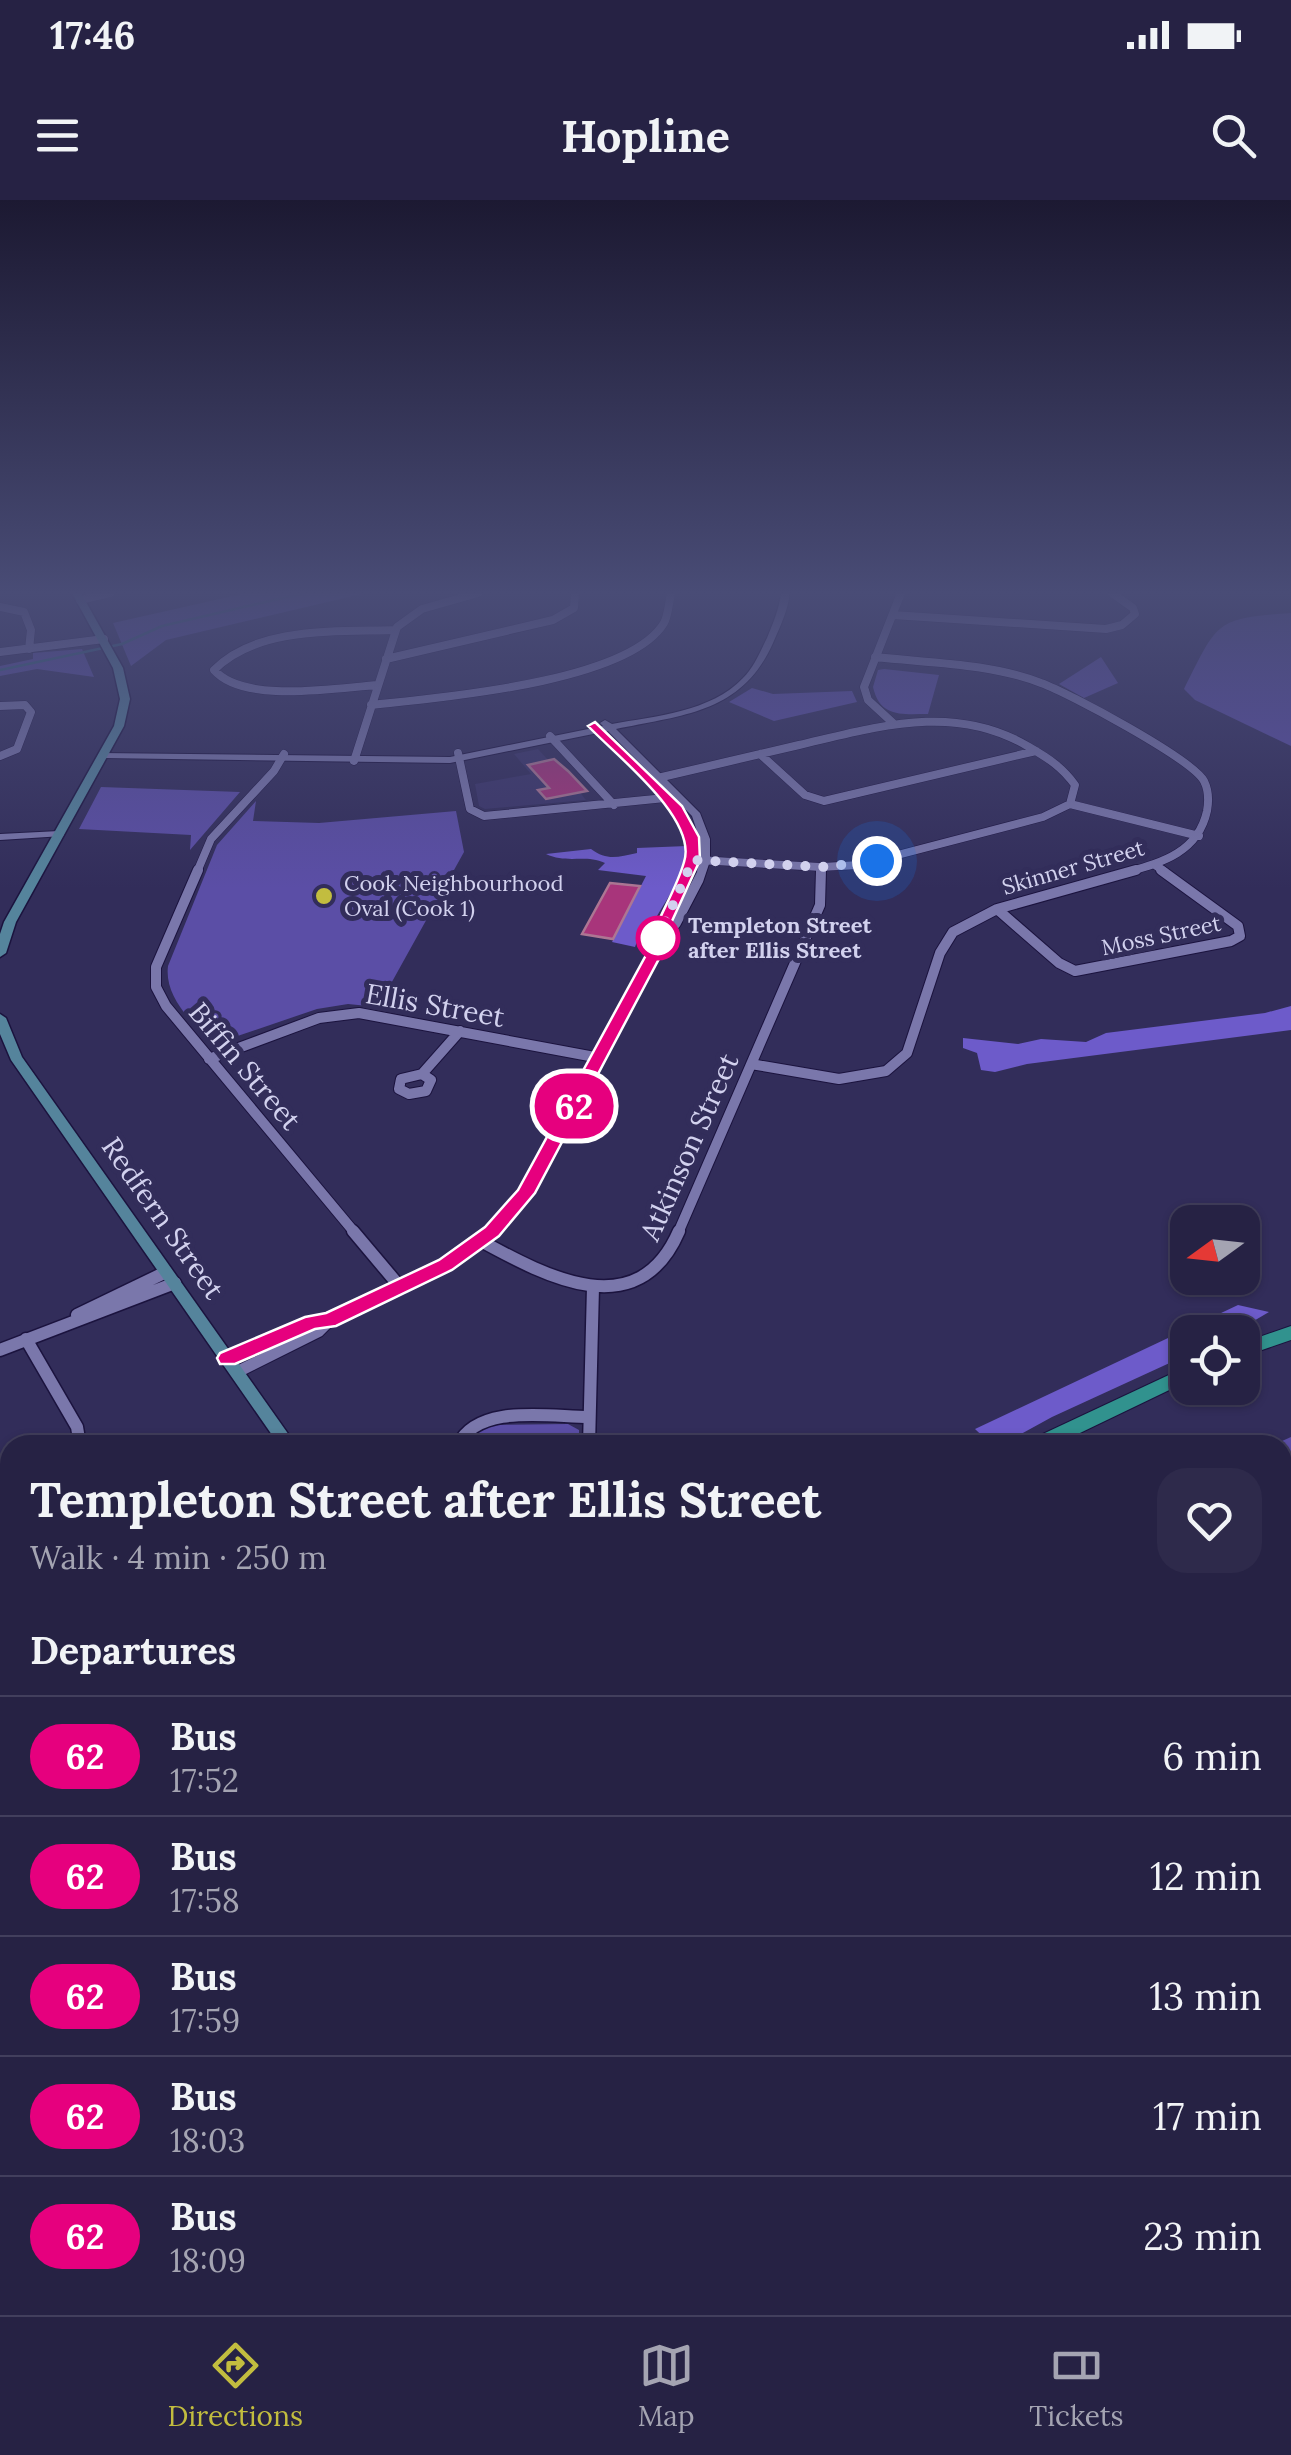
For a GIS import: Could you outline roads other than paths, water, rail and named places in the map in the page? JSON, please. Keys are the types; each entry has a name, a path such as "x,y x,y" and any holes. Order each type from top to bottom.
{"main road":[{"path":"0,952 10,922 119,726 124,692"},
{"name":"Redfern Street","path":"0,1018 16,1056 281,1435"},
{"path":"1260,1344 1291,1333"},
{"path":"1058,1435 1170,1382"}],"street":[{"path":"354,757 376,692"},
{"path":"372,705 475,692"},
{"path":"104,755 458,756 698,708 736,692"},
{"path":"864,692 874,708 893,723"},
{"path":"693,860 822,867 877,861 1043,818 1070,804 1199,836 1209,794 1194,768 1061,692"},
{"path":"0,706 25,705 30,712 17,749 0,756"},
{"path":"654,778 893,723 945,720 1006,733 1036,751 1072,777 1076,788 1070,804"},
{"path":"232,1365 317,1332 329,1320 446,1265 482,1241 526,1193 659,944 669,936 706,860 704,830 603,727"},
{"path":"553,738 614,805"},
{"path":"760,754 808,797 824,801 1036,751"},
{"path":"458,756 470,810 477,814 673,797"},
{"name":"Biffin Street","path":"282,757 204,850 155,974 161,1000 400,1288"},
{"path":"659,944 659,932 693,860 686,822 673,797"},
{"path":"0,837 60,834"},
{"name":"Skinner Street","path":"751,1064 839,1080 880,1074 898,1065 908,1053 944,942 965,923 997,909 1155,865 1178,856 1199,836"},
{"name":"Moss Street","path":"997,909 1060,964 1075,971 1231,941 1240,936 1238,926 1155,865"},
{"name":"Atkinson Street","path":"482,1241 548,1278 593,1287 640,1276 661,1263 670,1252 820,905 822,867"},
{"name":"Ellis Street","path":"209,1058 312,1020 343,1013 374,1014 600,1058"},
{"path":"422,1074 460,1031"},
{"path":"0,1350 70,1320 94,1315 170,1277"},
{"path":"588,1435 593,1287"},
{"path":"26,1339 78,1435"},
{"path":"460,1435 468,1426 486,1419 589,1417"}],"place":[{"name":"Cook Neighbourhood Oval (Cook 1)","path":"324,896"},
{"name":"Templeton Street after Ellis Street","path":"658,938"}]}
